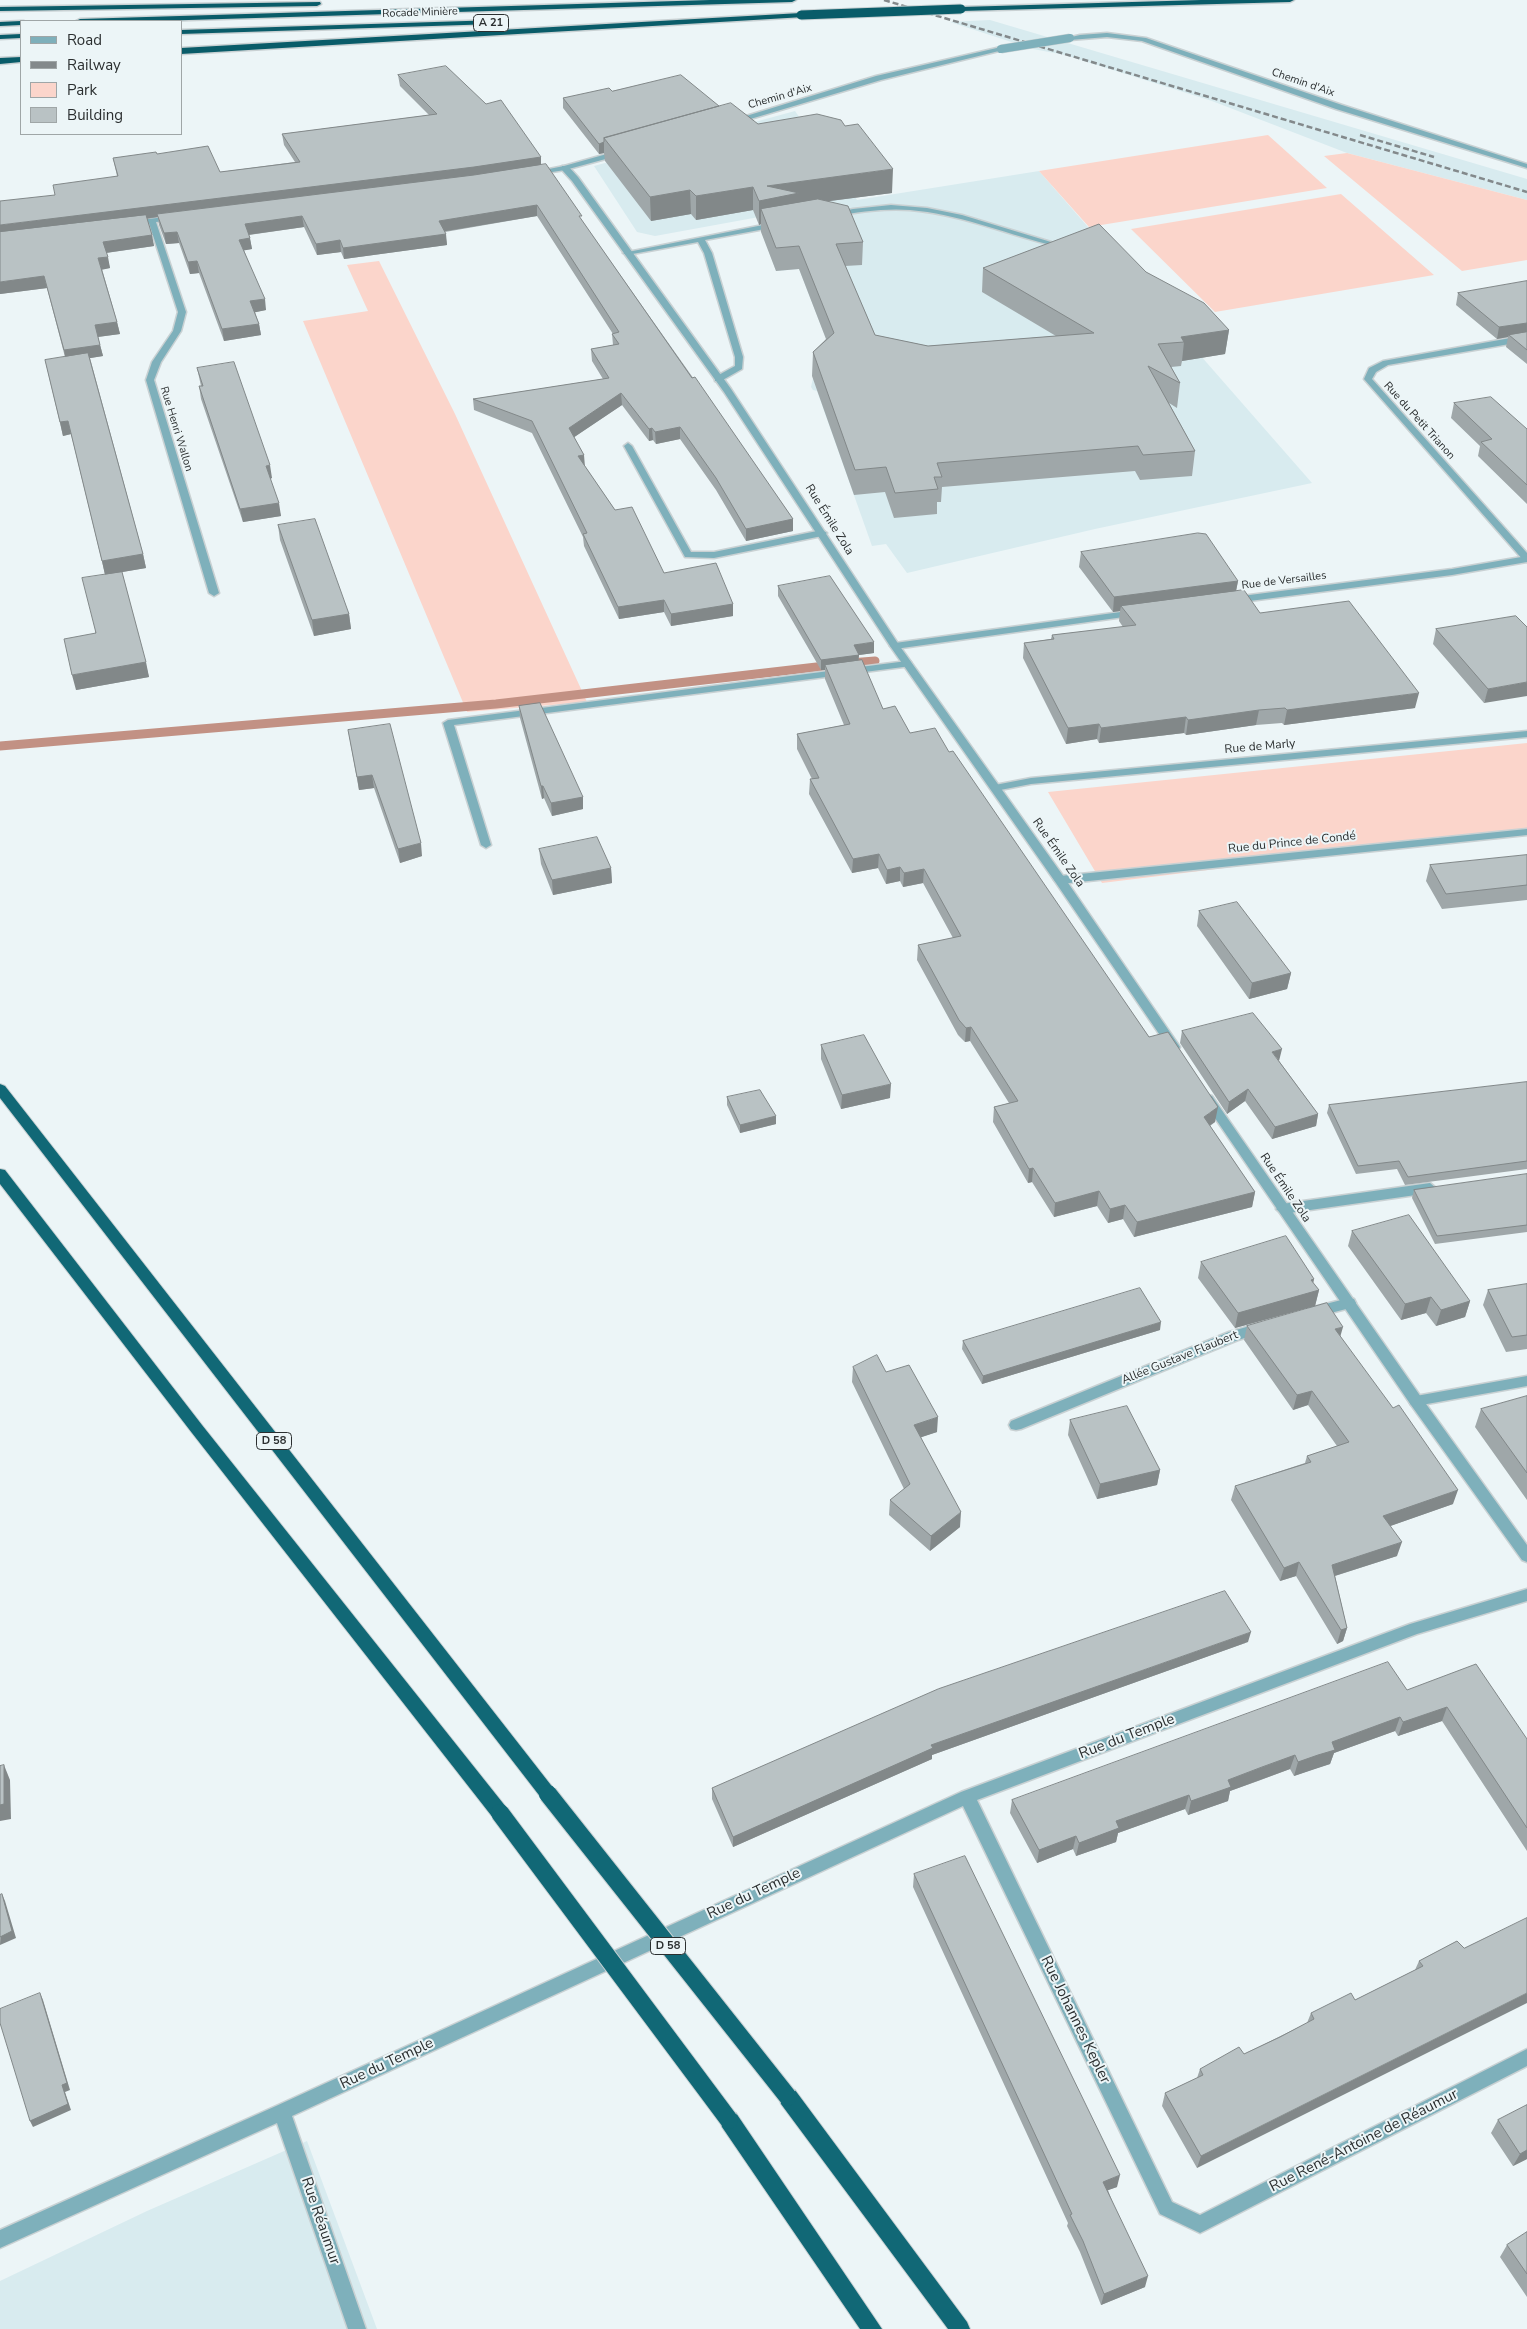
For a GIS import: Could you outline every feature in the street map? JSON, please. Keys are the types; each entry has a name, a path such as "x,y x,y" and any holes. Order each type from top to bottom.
{"highway":[{"path":"388,2 543,0"},
{"path":"675,0 686,2"},
{"name":"Rocade Minière","path":"112,20 792,0"},
{"name":"A 21","path":"522,22 1290,0"},
{"path":"0,9 330,3"},
{"path":"182,51 801,14"},
{"name":"Rocade Minière","path":"182,32 502,22"},
{"path":"0,24 20,23"},
{"path":"0,37 20,36"},
{"path":"0,61 20,60"},
{"name":"D 58","path":"0,1089 548,1794 788,2097 960,2329"},
{"path":"0,1174 193,1424 500,1813 728,2120 872,2329"}],"street":[{"name":"Chemin d'Aix","path":"721,125 879,78 1001,49 1100,33 1120,34 1144,39 1339,107 1527,166"},
{"path":"520,175 565,168 629,150"},
{"name":"Rue Émile Zola","path":"565,168 575,179 718,380 822,533 840,564 907,664 1060,880 1180,1057"},
{"path":"826,216 864,209 910,208 972,220 1047,242"},
{"path":"123,224 181,218"},
{"name":"Rue Henri Wallon","path":"152,221 182,312 181,326 152,368 150,380 214,593"},
{"path":"627,253 787,223"},
{"path":"700,239 708,253 739,357 739,367 718,380"},
{"name":"Rue du Petit Trianon","path":"1527,338 1386,363 1372,370 1368,379 1527,559"},
{"path":"628,446 688,555 714,555 822,533"},
{"name":"Rue de Versailles","path":"1228,601 1452,572 1527,559"},
{"path":"895,646 1150,611"},
{"path":"486,844 448,723 907,664"},
{"name":"Rue de Marly","path":"996,788 1031,781 1527,734"},
{"name":"Rue du Prince de Condé","path":"1060,880 1527,832"},
{"name":"Rue Émile Zola","path":"1202,1089 1282,1210 1349,1302 1416,1402 1527,1556"},
{"path":"1282,1210 1448,1186"},
{"path":"1301,1316 1349,1302"},
{"name":"Allée Gustave Flaubert","path":"1016,1425 1234,1336 1272,1325"},
{"path":"1416,1402 1527,1381"},
{"name":"Rue du Temple","path":"0,2239 282,2112 967,1797 1415,1628 1527,1595"},
{"name":"Rue Johannes Kepler","path":"967,1797 1166,2208 1200,2224"},
{"name":"Rue René-Antoine de Réaumur","path":"1200,2224 1527,2057"},
{"name":"Rue Réaumur","path":"282,2112 357,2329"}],"shaded area":[{"path":"990,20 1527,179 1527,200 1347,153 1212,101 1065,55 1033,49 950,22"},
{"path":"795,111 857,200 1039,171 1312,483 1095,529 907,573 886,544 872,546 817,391 811,387 814,374 835,362 799,269 776,271 769,252 781,213 655,236 637,232 594,166"},
{"path":"307,2141 377,2329 0,2329 0,2281 147,2211"}],"green space":[{"path":"1268,135 1327,188 1089,227 1039,171"},
{"path":"1347,153 1527,200 1527,260 1462,271 1324,156"},
{"path":"1341,194 1434,275 1215,312 1131,229"},
{"path":"379,261 455,414 587,702 467,712 303,321 368,311 347,265"},
{"path":"1527,743 1527,831 1102,883 1048,792"}],"building":[{"path":"446,66 486,104 501,100 541,157 474,167 0,225 0,201 55,195 53,185 118,176 113,158 156,152 157,154 208,146 220,172 300,162 282,134 437,114 398,75"},
{"path":"681,75 719,106 604,138 604,142 599,144 563,98 609,88 612,91"},
{"path":"731,103 758,124 817,114 841,120 845,126 858,124 893,169 767,186 799,193 759,201 753,187 696,196 690,190 650,197 604,138"},
{"path":"546,164 582,216 579,216 692,378 695,377 793,519 746,529 716,478 680,427 655,432 652,428 649,429 621,393 569,428 584,455 578,456 615,510 632,507 664,573 716,563 733,604 671,614 664,600 618,607 583,534 587,533 532,421 473,399 609,378 591,349 619,344 612,334 619,332 537,205 439,221 446,234 343,248 340,240 316,244 302,216 245,224 250,238 239,240 265,299 250,301 259,324 222,329 197,261 188,262 177,232 164,233 157,214 474,175"},
{"path":"818,199 848,206 863,242 836,244 875,335 928,346 1094,333 983,268 1099,224 1146,272 1204,303 1229,330 1181,337 1184,342 1158,344 1180,383 1148,366 1195,451 1143,455 1138,446 937,463 942,477 934,477 938,489 895,493 886,467 855,470 813,352 834,333 799,246 776,248 761,209"},
{"path":"146,215 152,235 103,242 108,257 98,258 117,322 95,325 100,345 64,350 44,276 0,282 0,232"},
{"path":"1527,281 1527,323 1499,327 1458,293"},
{"path":"1527,332 1527,350 1509,335"},
{"path":"88,353 143,554 102,561 68,421 60,422 45,360"},
{"path":"234,362 270,465 266,466 279,503 240,509 199,386 203,386 197,368"},
{"path":"1491,397 1527,429 1527,485 1481,442 1492,439 1454,403"},
{"path":"315,519 349,614 312,620 278,525"},
{"path":"1198,533 1206,534 1238,581 1114,597 1081,552"},
{"path":"122,572 146,662 72,675 64,639 96,633 82,578"},
{"path":"830,576 874,642 854,645 859,655 821,660 778,586"},
{"path":"1244,590 1260,613 1349,601 1419,693 1287,710 1285,708 1259,710 1188,720 1186,717 1101,728 1099,724 1068,728 1024,643 1054,639 1052,635 1136,625 1121,606"},
{"path":"1516,616 1527,627 1527,682 1488,689 1436,629"},
{"path":"862,660 883,709 895,706 910,733 935,728 949,752 953,751 1149,1037 1168,1032 1218,1107 1204,1117 1255,1192 1137,1222 1125,1205 1110,1209 1099,1191 1055,1203 1033,1168 1029,1169 994,1107 1018,1101 971,1027 966,1028 959,1020 918,945 961,936 924,869 904,873 900,867 887,870 879,854 853,859 810,779 819,778 797,734 850,724 825,665"},
{"path":"540,703 583,797 551,803 543,786 541,786 519,706"},
{"path":"390,724 421,843 398,849 372,775 357,777 348,730"},
{"path":"597,837 611,868 552,880 539,849"},
{"path":"1527,855 1527,885 1446,894 1430,865"},
{"path":"1237,902 1291,973 1252,983 1199,911"},
{"path":"1253,1013 1282,1049 1272,1052 1318,1114 1275,1127 1248,1089 1229,1102 1182,1031"},
{"path":"864,1035 891,1084 842,1095 821,1045"},
{"path":"1527,1082 1527,1161 1408,1177 1399,1161 1358,1166 1329,1105"},
{"path":"760,1090 776,1116 740,1125 727,1097"},
{"path":"1527,1174 1527,1225 1437,1236 1414,1190"},
{"path":"1409,1215 1470,1301 1441,1310 1431,1297 1405,1304 1352,1231"},
{"path":"1286,1236 1314,1279 1311,1280 1319,1290 1238,1313 1201,1262"},
{"path":"1527,1284 1527,1335 1512,1337 1488,1290"},
{"path":"1140,1288 1161,1322 983,1376 963,1341"},
{"path":"1327,1303 1343,1327 1335,1329 1393,1408 1399,1405 1458,1490 1383,1516 1402,1542 1332,1565 1347,1628 1341,1630 1299,1562 1284,1568 1235,1486 1311,1462 1307,1456 1349,1442 1312,1391 1297,1395 1247,1326"},
{"path":"877,1355 886,1372 909,1365 938,1417 914,1425 961,1512 931,1536 890,1500 910,1484 853,1367"},
{"path":"1527,1396 1527,1473 1481,1409"},
{"path":"1127,1406 1160,1470 1100,1484 1070,1420"},
{"path":"1225,1591 1251,1632 931,1745 933,1748 733,1837 712,1788 938,1689"},
{"path":"1388,1662 1407,1690 1476,1664 1527,1739 1527,1828 1447,1707 1403,1722 1400,1717 1332,1742 1335,1750 1298,1762 1295,1755 1262,1767 1228,1780 1231,1787 1191,1801 1189,1795 1116,1821 1119,1828 1079,1843 1076,1836 1039,1850 1012,1800"},
{"path":"4,1765 4,1804 0,1805 0,1766"},
{"path":"965,1856 1120,2175 1103,2182 1148,2276 1104,2294 1083,2241 1070,2215 1072,2214 914,1874"},
{"path":"2,1894 12,1931 0,1937 0,1895"},
{"path":"1527,1918 1527,1993 1201,2156 1165,2093 1203,2075 1200,2069 1239,2047 1244,2054 1280,2037 1314,2019 1311,2013 1351,1993 1355,2000 1423,1966 1419,1961 1457,1941 1464,1948"},
{"path":"40,1993 67,2083 62,2085 68,2104 30,2121 0,2023 0,2009"},
{"path":"1527,2105 1527,2150 1520,2154 1498,2120"},
{"path":"1527,2232 1527,2274 1507,2245"}],"waterway":[{"path":"850,663 875,661"},
{"path":"0,746 496,704 834,665"}],"railway":[{"path":"884,0 1527,192"},
{"path":"1360,135 1434,157"}]}
